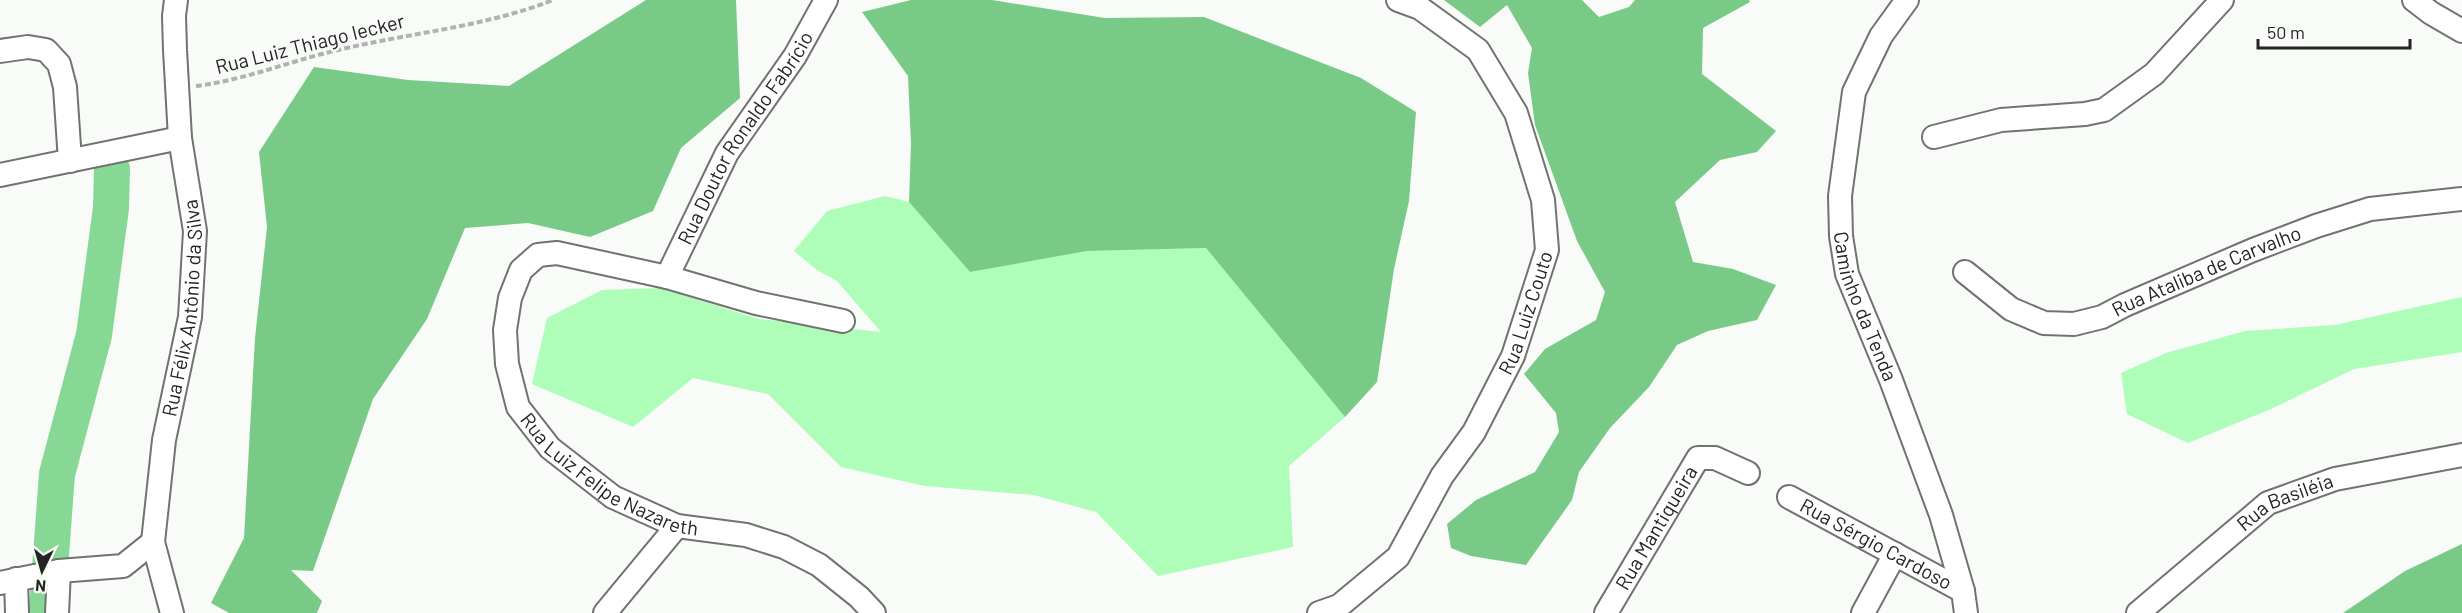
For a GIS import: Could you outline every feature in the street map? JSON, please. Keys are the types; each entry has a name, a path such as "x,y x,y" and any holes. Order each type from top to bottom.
{"street":[{"name":"Rua Félix Antônio da Silva","path":"172,613 153,542 164,440 190,317 195,231 180,138 174,27 176,0"},
{"name":"Rua Doutor Ronaldo Fabrício","path":"667,277 727,153 795,56 826,0"},
{"name":"Rua Luiz Couto","path":"1318,613 1339,606 1398,557 1442,476 1473,432 1513,356 1547,250 1542,200 1516,113 1478,50 1420,8 1398,0"},
{"name":"Caminho da Tenda","path":"1907,0 1881,36 1854,92 1840,196 1841,236 1847,274 1891,380 1941,515 1964,602"},
{"path":"1934,137 2001,120 2085,114 2104,110 2154,74 2222,0"},
{"path":"2414,0 2431,14 2462,31"},
{"path":"0,51 28,47 46,50 59,64 65,87 70,161"},
{"path":"0,175 180,138"},
{"name":"Rua Ataliba de Carvalho","path":"1965,272 2011,309 2044,323 2074,324 2102,317 2253,250 2316,226 2370,209 2462,199"},
{"name":"Rua Luiz Felipe Nazareth","path":"843,321 756,303 667,277 557,253 538,255 521,270 510,298 505,330 507,364 518,407 550,448 613,497 677,526 746,535 784,547 819,565 859,597 874,613"},
{"name":"Rua Basiléia","path":"2138,613 2268,503 2335,480 2462,455"},
{"name":"Rua Mantiqueira","path":"1606,613 1698,458 1715,458 1748,473"},
{"name":"Rua Sérgio Cardoso","path":"1789,497 1895,554 1964,602"},
{"path":"605,613 677,526"},
{"path":"17,613 8,581 59,571 123,566 153,542"},
{"path":"1863,613 1895,554"},
{"path":"57,613 59,571"}],"path":[{"name":"Rua Luiz Thiago Iecker","path":"178,88 225,83 338,50 475,22 553,0"}],"green space":[{"path":"646,0 736,0 740,98 681,148 653,211 590,237 528,223 465,228 427,319 373,399 313,571 291,570 322,601 317,613 229,613 211,603 244,538 255,338 267,227 259,152 314,67 408,80 509,86"},
{"path":"911,0 992,0 1105,18 1204,17 1361,78 1416,112 1409,201 1394,269 1377,382 1345,417 1206,248 1087,251 970,272 909,202 911,144 908,76 862,12"},
{"path":"1444,0 1582,0 1599,17 1629,7 1635,0 1749,0 1750,2 1703,28 1702,74 1776,131 1757,152 1720,160 1675,202 1693,262 1733,269 1776,285 1757,320 1708,331 1677,345 1649,387 1610,428 1579,472 1572,500 1526,565 1471,556 1451,548 1447,524 1476,500 1535,472 1559,432 1556,413 1524,374 1545,349 1596,320 1605,292 1577,241 1535,125 1528,73 1532,48 1507,5 1480,27"},
{"path":"885,196 909,202 970,272 1087,251 1206,248 1345,417 1289,466 1293,547 1158,576 1096,512 1034,495 925,486 841,467 768,394 693,378 633,427 532,384 547,318 602,290 660,288 759,319 881,332 837,281 817,270 794,251 827,211"},
{"path":"2462,297 2462,352 2354,369 2271,409 2188,443 2127,414 2121,373 2166,353 2245,331 2335,325"},
{"path":"2462,544 2462,613 2343,613 2405,571"}],"waterway":[{"path":"47,609 57,474 94,335 111,208 112,169"}]}
